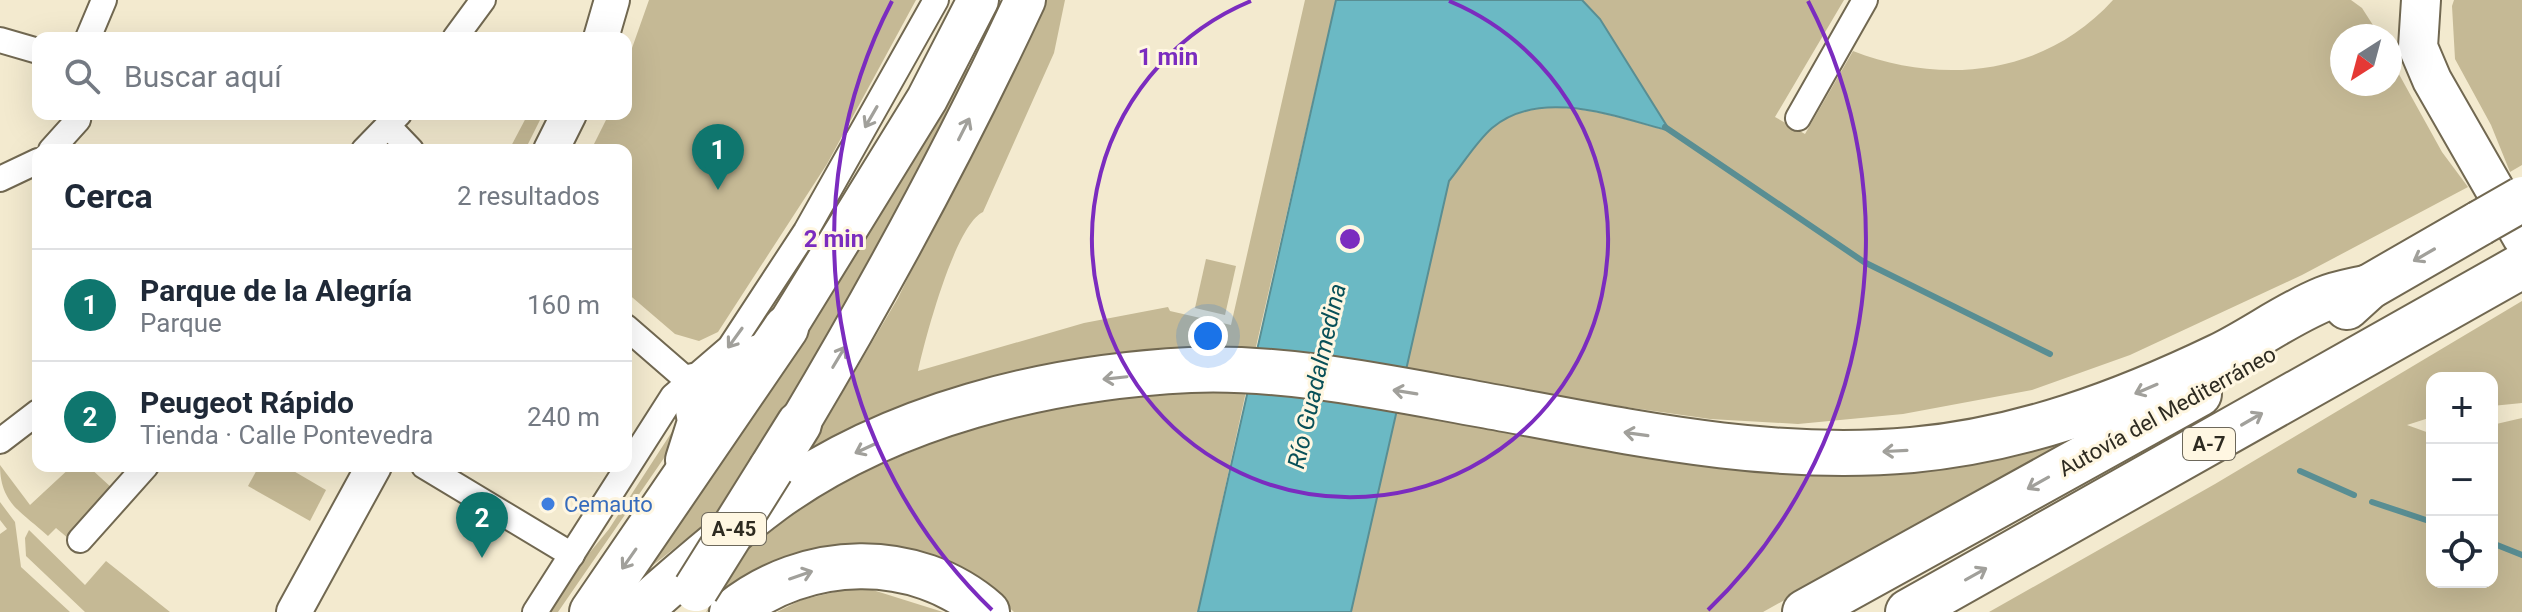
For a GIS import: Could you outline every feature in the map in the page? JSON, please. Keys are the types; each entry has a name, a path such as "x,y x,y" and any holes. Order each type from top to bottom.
{"highway":[{"path":"592,612 786,328 927,99 978,0"},
{"path":"799,424 919,216 1025,0"},
{"name":"Autovía del Mediterráneo","path":"1805,612 2335,319 2369,287 2522,199"},
{"name":"A-7","path":"1908,612 2518,259"},
{"path":"638,612 776,498 835,463 909,428 998,398 1092,380 1193,370 1269,373 1482,405 1718,446 1819,455 1913,450 1990,439 2054,424 2145,390 2225,353 2325,298 2369,287"},
{"path":"666,505 698,437 700,422 691,384 719,386 744,373 786,328"},
{"name":"A-45","path":"689,600 799,424"},
{"path":"732,612 783,581 823,567 882,567 934,578 987,612"}],"main road":[{"path":"603,32 612,0"},
{"path":"2389,0 2418,47 2518,259"},
{"path":"2418,47 2421,0"},
{"path":"554,144 566,120"},
{"path":"294,612 371,472"}],"street":[{"path":"91,32 104,0"},
{"path":"459,32 483,0"},
{"path":"632,461 673,396 691,384 730,347 797,244 936,0"},
{"path":"1798,118 1865,0"},
{"path":"0,40 32,49"},
{"path":"56,144 78,120"},
{"path":"370,144 394,120 408,144"},
{"path":"0,179 32,164"},
{"path":"632,332 691,384"},
{"path":"0,441 32,417"},
{"path":"80,540 141,472"},
{"path":"434,472 572,555"},
{"path":"535,612 625,472"}],"shaded area":[{"path":"649,0 916,0 827,164 718,332 699,341 675,334 632,297 632,144 594,144 606,120 632,120 632,48"},
{"path":"1002,0 1010,0 880,252 738,490 718,514 624,588 815,318 966,68 969,69"},
{"path":"1044,0 1065,0 1054,53 983,212 972,221 952,260 934,310 918,371 1084,323 1168,307 1170,311 1231,325 1305,0 1336,0 1255,351 855,428 810,448 898,298"},
{"path":"1582,0 1844,0 1775,117 1805,134 1853,51 1887,62 1922,68 1957,70 1991,67 2056,45 2086,25 2113,0 2351,0 2362,8 2372,24 2330,24 2330,96 2402,96 2402,80 2442,152 2468,187 2302,275 2130,355 2032,390 1903,414 1798,424 1710,419 1485,387 1692,460 2082,434 1763,612 1351,612 1449,181 1487,132 1513,116 1534,110 1579,110 1668,131 1600,19"},
{"path":"2454,0 2522,0 2522,165 2510,172 2491,125 2455,59"},
{"path":"525,120 540,120 528,144 512,144"},
{"path":"1206,259 1236,266 1225,315 1195,308"},
{"path":"2522,301 2522,403 2498,405 2498,372 2426,372 2426,419 2407,425 2426,432 2426,588 2498,588 2498,424 2522,418 2522,612 1989,612 2215,484"},
{"path":"1247,387 1198,612 1014,612 972,574 933,560 706,612 746,549 826,488 974,425 1092,395"},
{"path":"677,424 684,429 558,612 547,612 564,584 609,529"},
{"path":"0,465 30,505 66,472 95,472 113,489 69,539 56,528 48,536 21,513 8,498"},
{"path":"256,472 295,472 326,490 310,521 248,486"},
{"path":"0,502 15,522 21,567 70,612 0,612 0,534 7,529 0,520"},
{"path":"29,530 85,585 106,561 170,612 85,612 26,556 25,538"},
{"path":"860,586 943,612 777,612 801,600"}],"water":[{"name":"Río Guadalmedina","path":"1336,0 1582,0 1600,19 1670,131 1603,113 1556,107 1533,109 1512,116 1486,134 1449,181 1351,612 1198,612"}],"waterway":[{"path":"1665,127 1864,262 2050,354"},
{"path":"2300,471 2354,495"},
{"path":"2372,502 2426,520"},
{"path":"2498,545 2522,555"}],"place":[{"name":"Parque de la Alegría","path":"718,190"},
{"name":"Cemauto","path":"548,504"},
{"name":"Peugeot Rápido","path":"482,558"}]}
